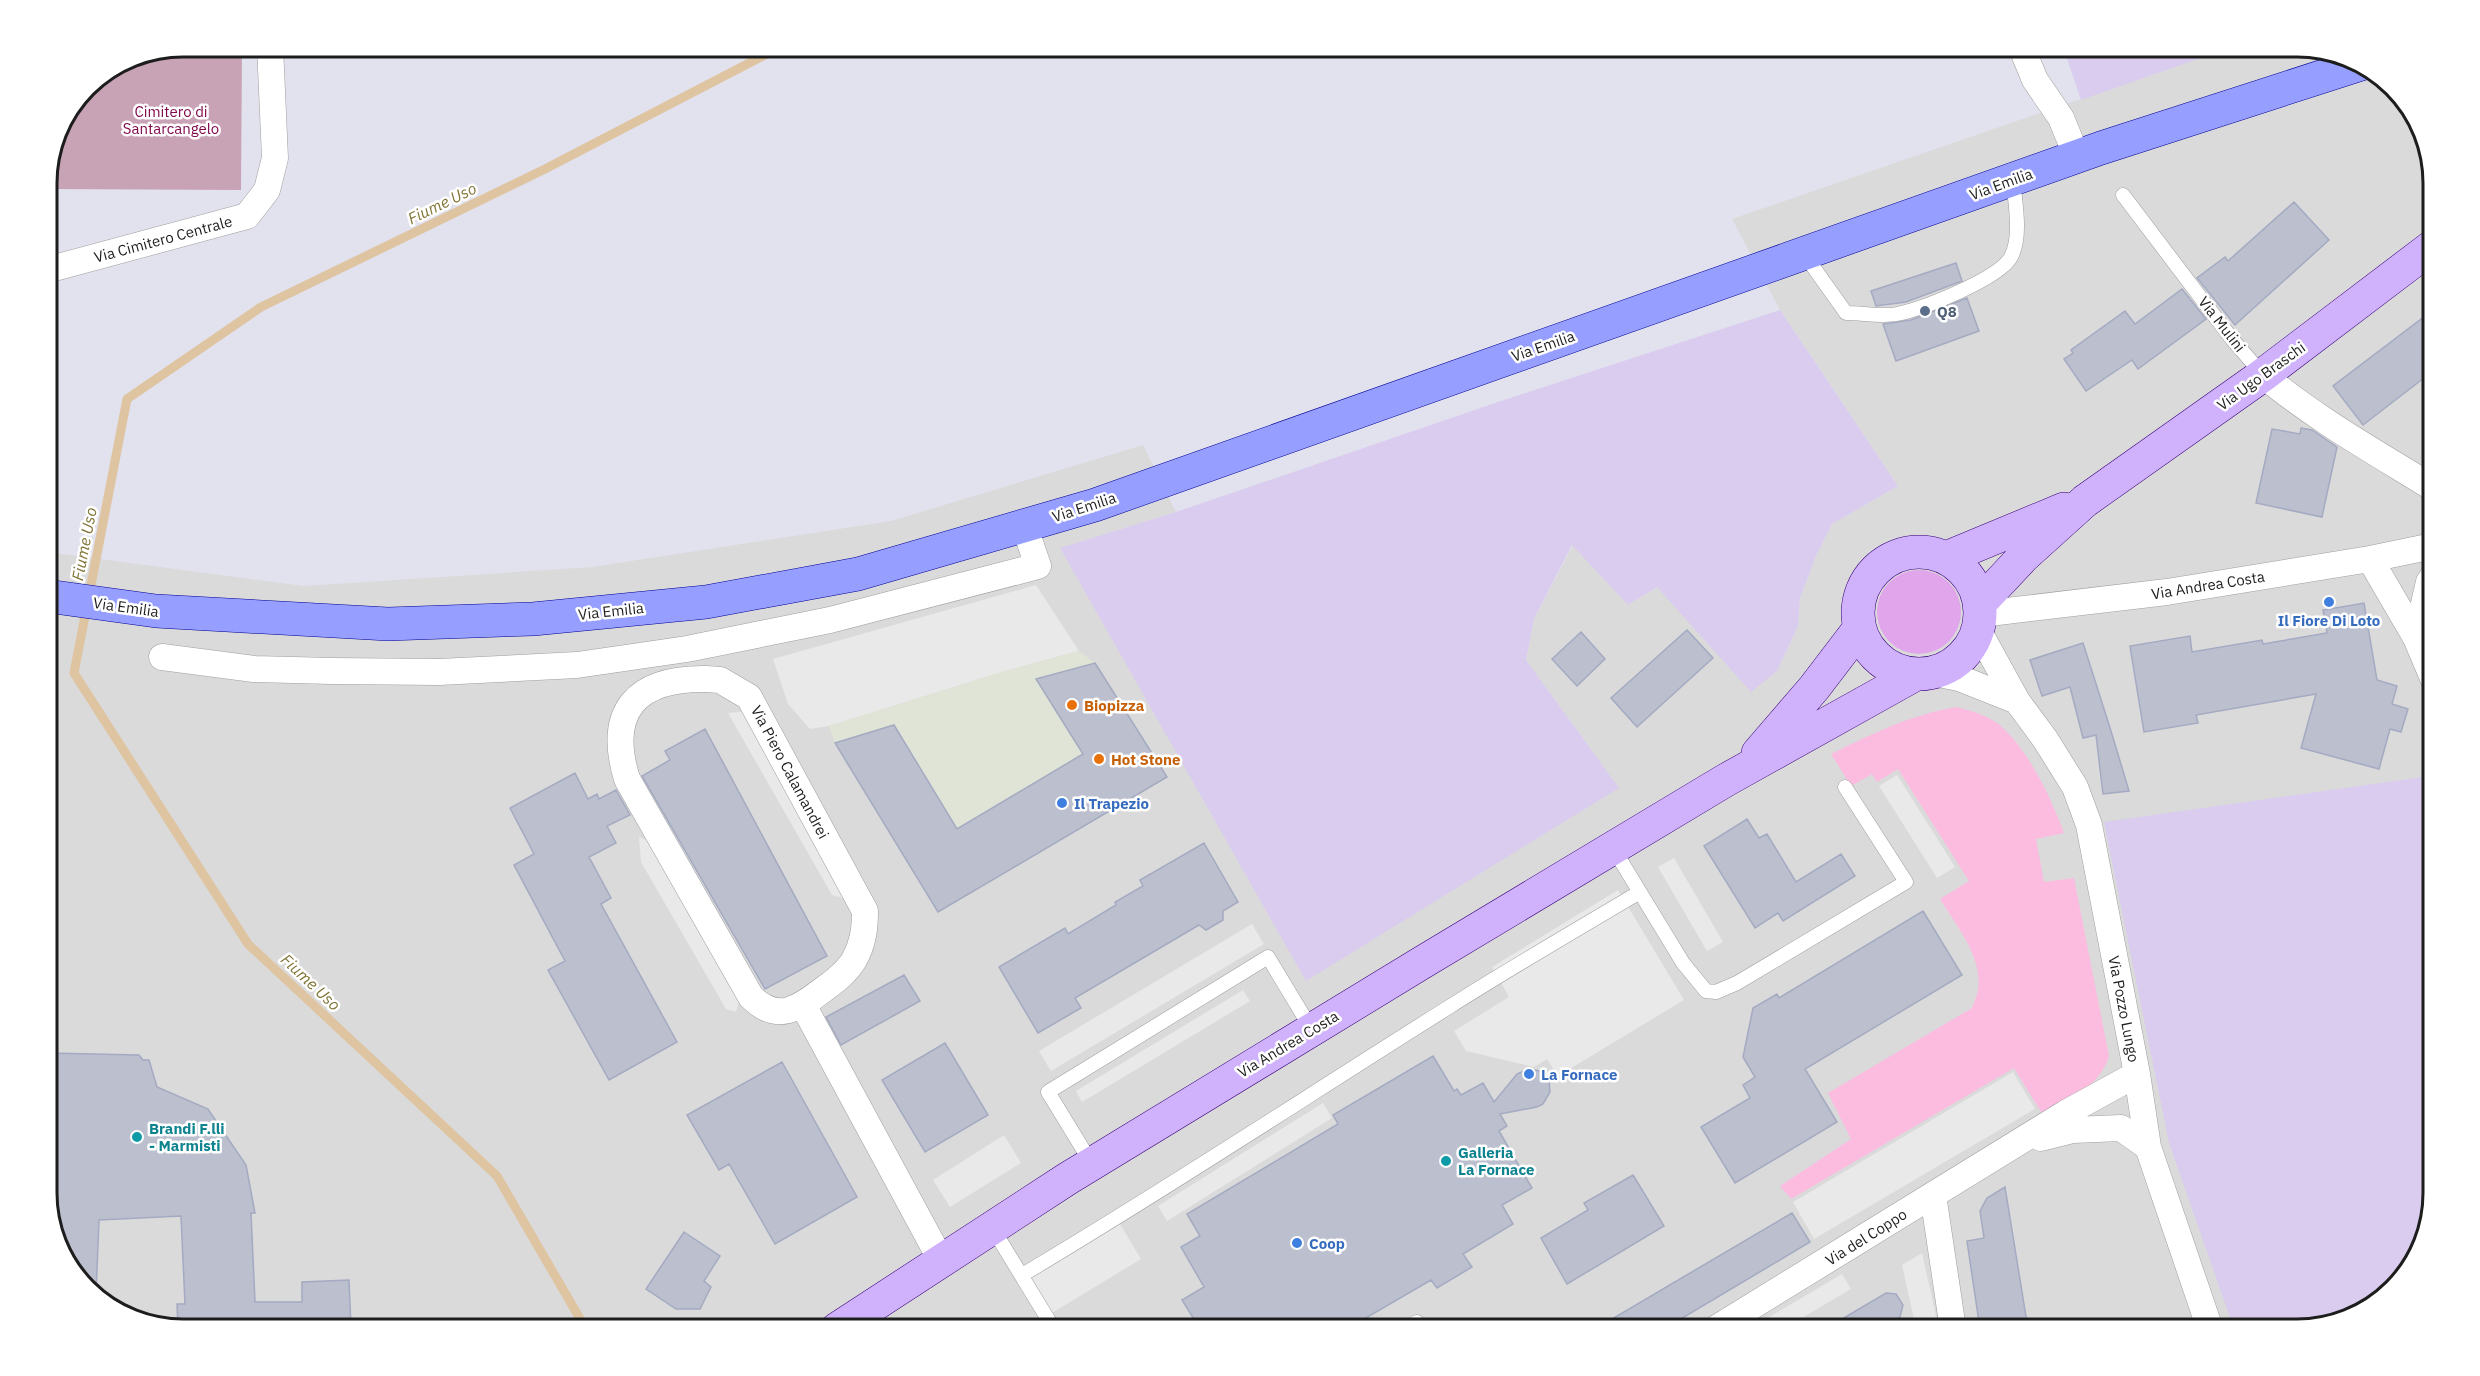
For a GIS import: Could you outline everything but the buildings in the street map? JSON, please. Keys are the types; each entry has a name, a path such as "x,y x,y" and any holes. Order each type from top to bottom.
{"main road":[{"name":"Via Emilia","path":"57,597 156,612 388,624 533,620 706,602 858,574 1106,501 2077,157 2348,68"}],"street":[{"name":"Via Cimitero Centrale","path":"57,267 247,216 267,190 275,158 270,57"},
{"path":"2026,57 2036,80 2061,118 2077,157"},
{"name":"Via Ugo Braschi","path":"1979,615 2023,557 2085,501 2263,375 2423,254"},
{"name":"Via Mulini","path":"2263,375 2293,400 2359,444 2423,482"},
{"name":"Via Ugo Braschi","path":"1946,558 2085,501"},
{"path":"162,657 254,669 439,672 577,665 687,649 830,620 1038,566 1024,525"},
{"name":"Via Andrea Costa","path":"1979,615 2167,592 2370,559 2423,548"},
{"path":"1925,674 1948,667 1962,657 1972,644 1979,615 1974,584 1962,569 1946,558 1927,552 1907,552 1888,559 1873,572 1862,589 1857,609 1859,629 1867,646 1880,661 1897,671 1959,678 2017,700"},
{"path":"2370,559 2416,638 2423,654"},
{"path":"2416,638 2423,608"},
{"name":"Via Pozzo Lungo","path":"1979,615 2017,700 2075,787 2089,825 2137,1074 2148,1147 2207,1319"},
{"name":"Via Andrea Costa","path":"1745,769 1814,688 1859,629"},
{"name":"Via Andrea Costa","path":"853,1319 1092,1164 1612,848 1745,769 1925,674"},
{"name":"Via Piero Calamandrei","path":"670,680 720,680 749,696 865,911 864,935 854,961 839,978 803,1005 787,1011 766,1009 751,997 627,779 620,738 623,722 632,702 670,680"},
{"path":"803,1005 942,1262"},
{"name":"Via del Coppo","path":"1731,1319 2066,1113 2137,1074"},
{"name":"Via del Coppo","path":"2017,1145 2073,1130 2121,1128 2148,1147"},
{"path":"1933,1195 1952,1319"}],"lane":[{"path":"1804,254 1846,313 1895,315 1980,283 2010,258 2018,224 2013,180"},
{"name":"Via Mulini","path":"2123,195 2232,339 2263,375"},
{"path":"1612,848 1683,963 1706,991 1716,992 1737,983 1906,882 1845,787"},
{"path":"1022,1275 1131,1210 1450,1006 1640,892"},
{"path":"1092,1164 1048,1092 1268,957 1312,1030"},
{"path":"993,1229 1048,1319"}],"shaded area":[{"path":"2067,57 2204,57 2081,100"},
{"path":"2203,57 2297,57 2329,61 2360,74 2374,83 2397,106 2406,120 2421,159 2423,175 2423,1193 2419,1225 2406,1256 2386,1282 2360,1302 2329,1315 2297,1319 183,1319 151,1315 120,1302 94,1282 78,1263 64,1233 57,1201 57,553 304,586 592,567 891,521 1143,445 1176,512 1061,548 1619,788 1526,660 1534,619 1573,545 1628,605 1657,587 1777,671 1798,626 1800,598 1816,556 1832,524 1898,486 1780,310 1732,219"},
{"path":"1780,310 1898,486 1832,524 1816,556 1800,598 1798,626 1777,671 1751,692 1657,587 1628,605 1572,545 1534,619 1526,660 1619,788 1306,981 1060,548 1176,512 1498,402"},
{"path":"1911,570 1927,570 1943,577 1954,588 1961,604 1958,628 1949,642 1927,654 1911,654 1895,647 1884,636 1877,620 1877,604 1884,588 1895,577"},
{"path":"1036,585 1079,651 1005,671 829,726 810,729 788,704 773,659"},
{"path":"1079,651 1095,663 1036,679 1083,754 957,829 894,725 835,743 829,726 1005,671"},
{"path":"1956,707 1987,717 2013,738 2031,763 2053,806 2064,833 2036,839 2044,882 2074,878 2109,1056 2105,1067 2091,1084 2043,1115 2014,1068 1791,1199 1780,1186 1851,1139 1828,1093 1972,1008 1976,997 1978,978 1972,954 1940,899 1969,881 1898,769 1877,782 1872,774 1851,786 1831,754 1907,720"},
{"path":"749,711 854,901 832,895 728,713"},
{"path":"1897,775 1955,867 1937,878 1879,786"},
{"path":"2423,777 2422,1209 2413,1241 2397,1270 2374,1293 2360,1302 2329,1315 2313,1318 2231,1319 2169,1143 2104,822"},
{"path":"639,837 649,841 740,998 736,1012 726,1009 641,862"},
{"path":"1674,858 1723,942 1707,951 1658,867"},
{"path":"1618,890 1684,1000 1558,1076 1547,1059 1534,1067 1466,1051 1454,1031 1509,997 1492,967"},
{"path":"1252,924 1264,944 1051,1071 1039,1051"},
{"path":"1243,990 1250,1001 1082,1102 1076,1091"},
{"path":"2013,1072 2035,1109 1814,1239 1793,1202"},
{"path":"1323,1103 1332,1118 1167,1221 1158,1206"},
{"path":"1004,1135 1021,1163 950,1207 933,1180"},
{"path":"1117,1219 1141,1259 1047,1316 1022,1275"},
{"path":"1922,1253 1937,1319 1914,1319 1902,1265"},
{"path":"1842,1274 1851,1289 1800,1319 1766,1319"}],"green space":[{"name":"Cimitero di Santarcangelo","path":"242,57 241,190 57,189 57,175 61,151 78,113 100,88 113,78 159,59"}],"waterway":[{"name":"Fiume Uso","path":"580,1319 497,1176 248,944 74,673 127,399 261,307 545,169 761,57"}],"place":[{"name":"Q8","path":"1925,311"},
{"name":"Il Fiore Di Loto","path":"2329,602"},
{"name":"Biopizza","path":"1072,705"},
{"name":"Hot Stone","path":"1099,759"},
{"name":"Il Trapezio","path":"1062,803"},
{"name":"La Fornace","path":"1529,1074"},
{"name":"Brandi F.lli - Marmisti","path":"137,1137"},
{"name":"Galleria La Fornace","path":"1446,1161"},
{"name":"Coop","path":"1297,1243"}]}
